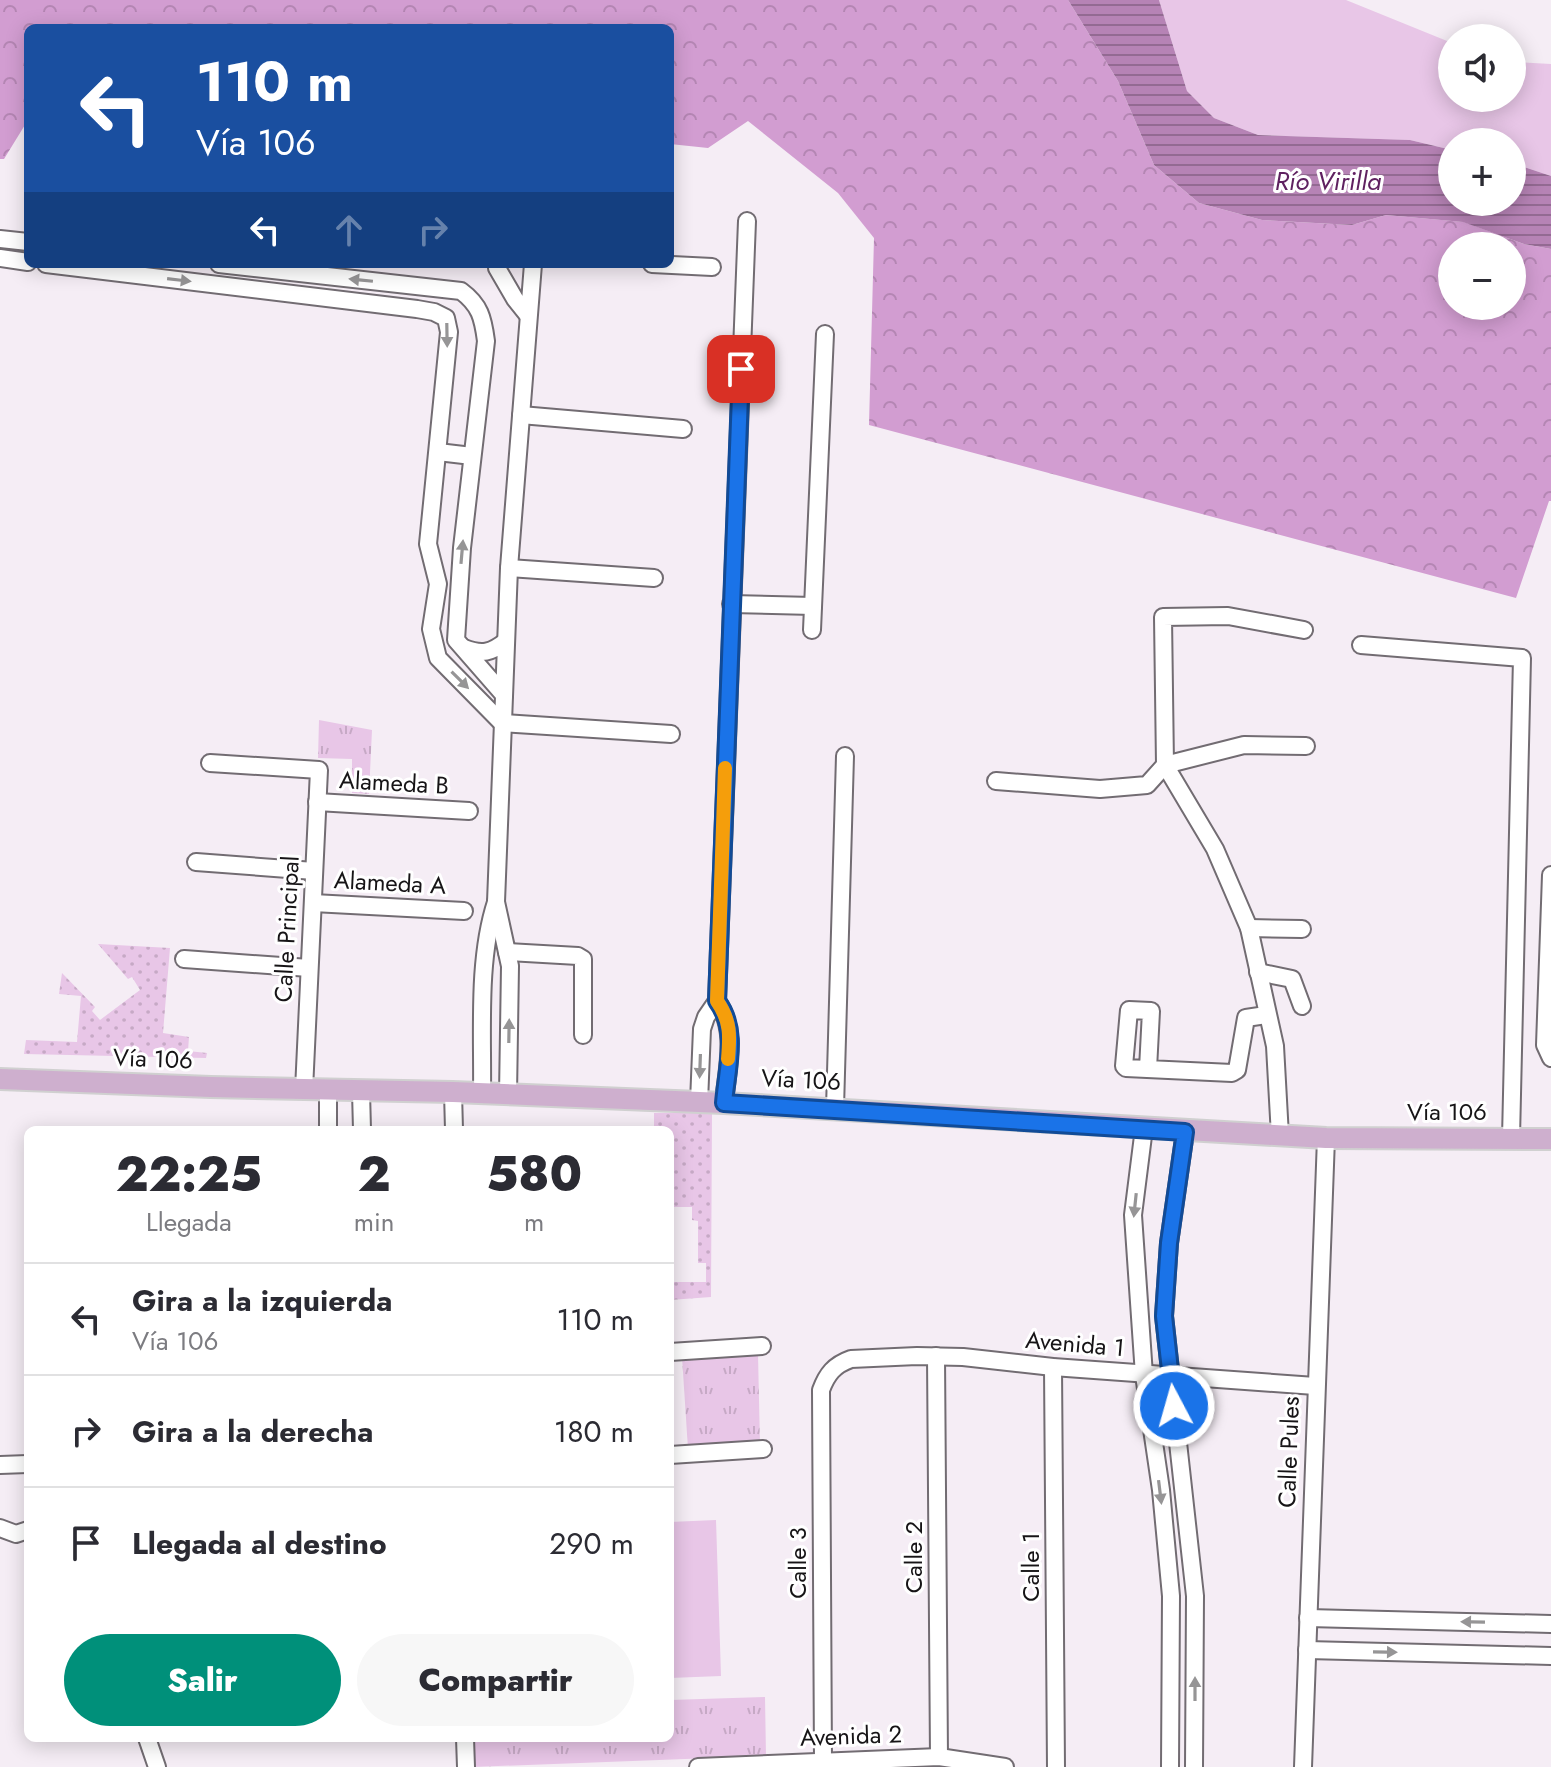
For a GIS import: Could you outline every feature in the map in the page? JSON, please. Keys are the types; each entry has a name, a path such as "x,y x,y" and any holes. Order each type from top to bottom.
{"main road":[{"name":"Vía 106","path":"0,1079 724,1103 1326,1138 1551,1139"}],"street":[{"path":"699,1102 702,1029 717,1001 747,221"},
{"path":"0,239 24,242"},
{"path":"0,258 24,261"},
{"path":"674,265 712,267"},
{"path":"79,268 417,309 446,318 449,332 428,549 438,584 431,629 438,658 502,723 671,734"},
{"path":"256,268 461,291 474,301 482,316 485,353 459,587 459,644 504,695"},
{"path":"498,268 527,314"},
{"path":"508,1095 510,966 496,902 509,568 533,268"},
{"path":"417,309 422,286"},
{"path":"812,630 825,334"},
{"path":"521,415 683,429"},
{"path":"438,452 472,456"},
{"path":"509,568 654,578"},
{"path":"438,584 459,587"},
{"path":"731,604 813,606"},
{"path":"1280,1136 1275,1046 1249,928 1215,849 1165,765 1163,617 1228,616 1304,630"},
{"path":"431,629 484,653 497,649 506,641"},
{"path":"1361,645 1522,658 1511,1138"},
{"path":"996,781 1100,789 1147,785 1165,765 1244,745 1306,746"},
{"path":"835,1108 845,756"},
{"name":"Calle Principal","path":"210,763 319,770 304,1090"},
{"name":"Alameda B","path":"317,802 469,811"},
{"path":"196,862 314,871"},
{"path":"1551,875 1545,1045 1551,1058"},
{"path":"482,1094 488,924 496,902"},
{"name":"Alameda A","path":"313,903 464,911"},
{"path":"1249,928 1302,929"},
{"path":"507,952 583,959 583,1035"},
{"path":"184,959 309,968"},
{"path":"1258,972 1292,979 1302,1006"},
{"path":"717,1001 725,1012 731,1032 724,1103"},
{"path":"1148,1069 1235,1073 1246,1018 1266,1015"},
{"path":"328,1090 328,1126"},
{"path":"361,1091 362,1126"},
{"path":"453,1092 454,1126"},
{"path":"1144,1128 1133,1215 1144,1375 1161,1490 1171,1596 1170,1767"},
{"path":"1185,1132 1164,1316 1195,1596 1194,1767"},
{"name":"Calle Pules","path":"1303,1767 1326,1138"},
{"path":"674,1352 762,1346"},
{"name":"Avenida 1","path":"832,1369 851,1359 936,1356 1144,1375 1315,1386"},
{"name":"Calle 2","path":"936,1356 939,1757"},
{"name":"Calle 1","path":"1053,1367 1056,1767"},
{"name":"Calle 3","path":"823,1761 821,1390 832,1369"},
{"path":"674,1455 763,1449"},
{"path":"0,1465 24,1464"},
{"path":"0,1528 16,1534 24,1531"},
{"path":"1308,1618 1551,1624"},
{"path":"1307,1650 1551,1656"},
{"path":"148,1742 157,1767"},
{"path":"465,1742 466,1767"},
{"name":"Avenida 2","path":"698,1767 939,1757 1005,1767"}],"green space":[{"path":"0,0 1068,0 1118,81 1154,165 1199,203 1262,220 1352,225 1386,215 1464,222 1491,232 1438,232 1438,320 1526,320 1526,244 1551,249 1551,501 1516,598 869,425 874,238 838,193 748,121 708,148 674,144 674,24 24,24 24,126 4,159 0,159"},
{"path":"1159,0 1346,0 1438,37 1438,112 1526,112 1526,63 1551,64 1551,176 1526,168 1526,128 1438,128 1438,147 1410,140 1258,135 1214,118 1187,91"},
{"path":"319,720 372,730 369,794 352,793 352,759 318,758"},
{"path":"98,944 170,948 163,1033 189,1037 188,1051 207,1053 206,1058 24,1054 26,1040 77,1042 81,996 59,994 62,973 95,1007 92,1011 100,1020 140,990 132,977 128,979"},
{"path":"654,1113 712,1113 711,1297 674,1300 674,1282 706,1282 706,1263 698,1263 698,1221 692,1220 692,1207 674,1207 674,1126 654,1126"},
{"path":"758,1354 760,1445 688,1449 682,1357"},
{"path":"716,1520 721,1676 674,1678 674,1522"},
{"path":"765,1697 766,1756 473,1767 473,1742 674,1742 674,1700"}],"water":[{"name":"Río Virilla","path":"1068,0 1159,0 1187,91 1214,118 1258,135 1410,140 1438,147 1438,216 1526,216 1526,168 1551,176 1551,249 1526,244 1526,232 1491,232 1463,222 1386,215 1352,225 1262,220 1199,203 1154,165 1118,81"}],"slow traffic":[{"path":"725,768 717,1001 730,1025 728,1059"}],"route":[{"path":"741,369 717,1001 725,1012 731,1032 724,1103 1185,1132 1169,1243 1164,1316 1174,1406"}]}
